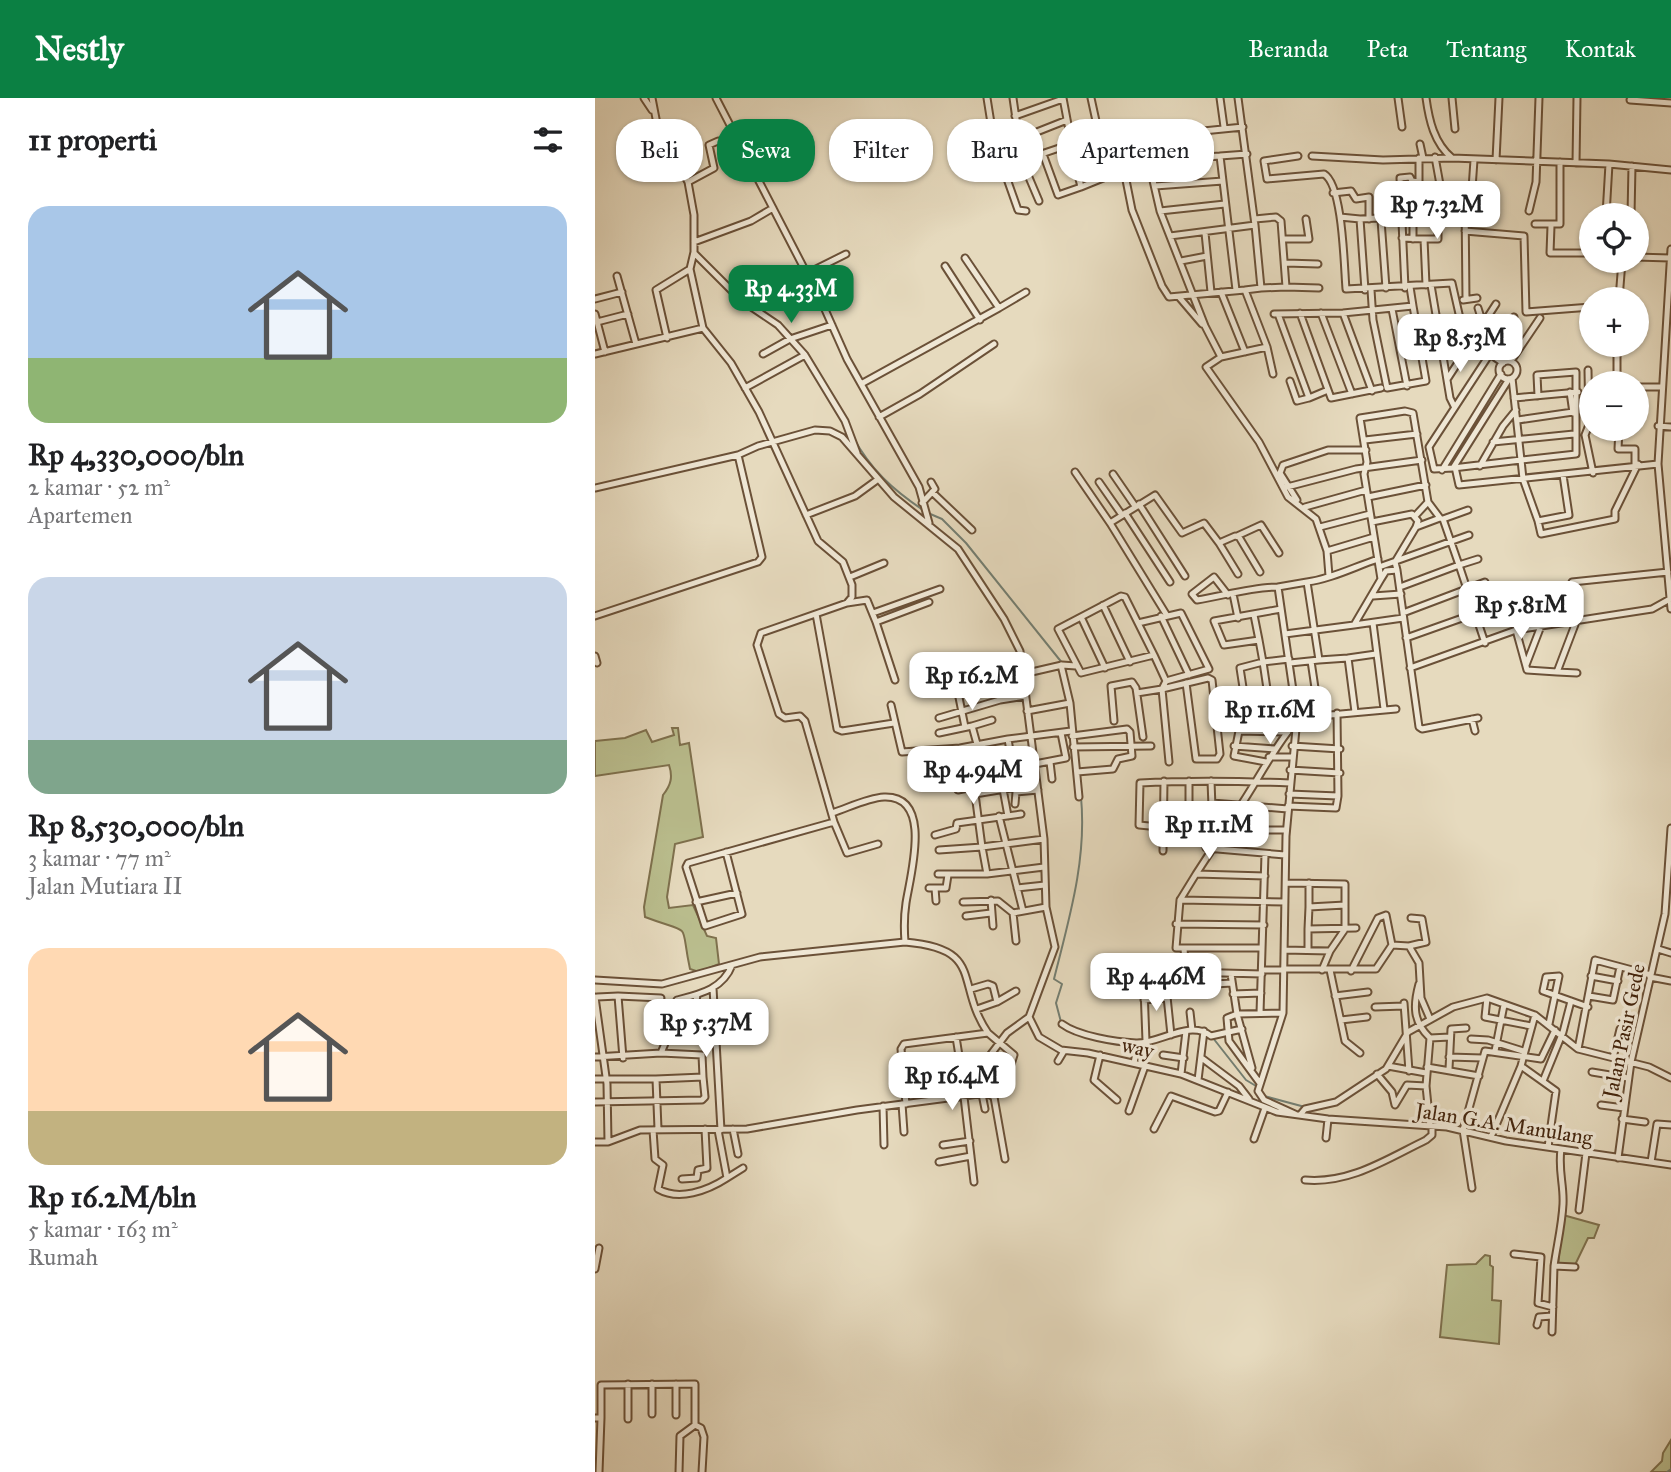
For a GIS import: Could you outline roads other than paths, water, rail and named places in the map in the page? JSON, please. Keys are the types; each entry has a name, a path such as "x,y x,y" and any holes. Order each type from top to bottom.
{"street":[{"path":"644,98 654,112"},
{"path":"652,98 656,119"},
{"path":"716,98 861,384 919,486 930,526"},
{"path":"987,98 990,119"},
{"path":"1013,98 1016,119"},
{"path":"1016,116 1063,98 1067,119"},
{"path":"1091,98 1095,119"},
{"path":"1220,98 1224,127"},
{"path":"1238,98 1247,154 1261,288"},
{"path":"1398,98 1402,127"},
{"path":"1426,98 1431,128 1452,158"},
{"path":"1452,98 1455,128"},
{"path":"1496,160 1499,98"},
{"path":"1529,211 1534,194 1539,98"},
{"path":"1576,163 1577,98"},
{"path":"1630,100 1671,103"},
{"path":"1214,128 1243,127"},
{"path":"703,174 714,168 709,145 717,141"},
{"path":"1402,201 1418,200 1420,144"},
{"path":"1057,149 1043,154 1058,195 1095,182"},
{"path":"1269,152 1272,159"},
{"path":"1214,156 1247,154"},
{"path":"1220,156 1236,290"},
{"path":"1299,156 1263,162 1268,180 1324,174 1330,179 1340,217 1346,289 1368,290 1453,283 1464,336 1503,363"},
{"path":"1312,156 1383,160 1435,157 1609,164 1671,170"},
{"path":"1435,157 1440,201 1471,203"},
{"path":"1466,299 1465,231 1471,203 1474,160"},
{"path":"1535,224 1560,225 1560,162"},
{"path":"1607,203 1609,164"},
{"path":"1630,203 1632,166"},
{"path":"1360,219 1368,290 1387,388 1426,381 1408,287 1401,222 1401,176 1419,182"},
{"path":"1154,186 1223,181"},
{"path":"688,182 694,215 694,252 690,269 703,328 720,348 745,388 818,541 841,560 850,577 852,593 848,603"},
{"path":"1008,182 1018,210 1026,211"},
{"path":"1031,182 1039,201"},
{"path":"1080,182 1081,187"},
{"path":"1126,182 1132,210 1166,295 1179,297 1261,288 1319,288"},
{"path":"1153,182 1160,211 1219,359"},
{"path":"1333,193 1351,191 1356,199 1369,197 1369,219"},
{"path":"1160,211 1225,204"},
{"path":"694,242 751,221 773,208"},
{"path":"1413,211 1413,239"},
{"path":"1170,236 1229,229 1276,217 1280,220 1283,239 1286,287"},
{"path":"1340,217 1378,218 1381,222 1386,288"},
{"path":"1306,219 1309,239"},
{"path":"1402,239 1438,239 1438,226"},
{"path":"1551,226 1550,253 1579,253"},
{"path":"1465,231 1524,236 1526,312 1579,308"},
{"path":"1205,233 1211,292"},
{"path":"1283,239 1317,240"},
{"path":"1424,239 1429,285 1450,398 1454,406"},
{"path":"1671,249 1667,341 1658,426 1660,506 1671,609"},
{"path":"694,252 741,300 756,308 805,355 845,421 858,456"},
{"path":"806,274 846,254"},
{"path":"1181,261 1207,256"},
{"path":"965,258 999,308"},
{"path":"1649,258 1671,259"},
{"path":"1286,263 1318,264"},
{"path":"945,266 980,320"},
{"path":"667,338 656,290 690,269"},
{"path":"617,275 636,344"},
{"path":"756,308 810,282"},
{"path":"1245,290 1267,347 1273,374"},
{"path":"595,299 622,292"},
{"path":"861,384 1026,292"},
{"path":"1221,292 1245,352"},
{"path":"1179,297 1205,327"},
{"path":"1456,301 1477,298"},
{"path":"1448,378 1496,304"},
{"path":"1309,398 1276,314 1343,313 1413,306"},
{"path":"1478,308 1483,324"},
{"path":"1392,309 1407,386"},
{"path":"1300,313 1333,399 1381,388"},
{"path":"1321,313 1352,394"},
{"path":"1343,313 1372,391"},
{"path":"595,314 605,352"},
{"path":"597,322 628,314"},
{"path":"1514,317 1429,447 1432,466 1436,470 1442,470 1575,454 1578,392 1575,371 1539,374 1536,377 1538,397"},
{"path":"1503,363 1511,361 1540,318"},
{"path":"763,354 790,339 832,326"},
{"path":"595,354 703,328"},
{"path":"879,417 920,394 994,344"},
{"path":"1267,347 1219,359 1207,364 1206,369 1259,442 1288,497 1302,505 1426,485"},
{"path":"745,388 805,355"},
{"path":"1511,361 1517,369 1454,467 1459,485 1593,473 1658,464"},
{"path":"1442,470 1501,374 1503,363"},
{"path":"1662,369 1671,370"},
{"path":"1501,374 1511,378"},
{"path":"1511,378 1523,479 1541,534 1615,519 1615,511 1636,465 1636,449 1618,449 1618,441"},
{"path":"1290,381 1297,401 1328,390"},
{"path":"1649,387 1661,387"},
{"path":"1570,392 1575,421"},
{"path":"1514,398 1578,392"},
{"path":"1381,579 1367,494 1366,450 1360,418 1405,411 1413,413 1428,502 1442,518 1485,643"},
{"path":"1480,466 1493,442 1516,411"},
{"path":"1518,420 1573,412"},
{"path":"1658,426 1671,427"},
{"path":"595,488 738,455 815,430 830,431 842,437 877,480 958,549 1004,619 1022,661 1044,839 1046,907 1055,947 1029,1017 1007,1033 988,1058 985,1109"},
{"path":"1365,440 1417,434"},
{"path":"1493,442 1574,434"},
{"path":"1586,441 1593,473"},
{"path":"1329,576 1327,551 1320,527 1287,488 1280,473 1283,465 1328,450 1366,450"},
{"path":"595,616 758,562 762,557 738,455"},
{"path":"1287,488 1356,469 1365,470 1422,460"},
{"path":"1075,472 1110,523 1163,615 1189,675"},
{"path":"1113,474 1185,576"},
{"path":"1538,521 1569,515 1563,475"},
{"path":"806,515 855,496 877,480"},
{"path":"923,507 935,489 932,482"},
{"path":"1099,482 1170,582"},
{"path":"932,492 972,530"},
{"path":"1110,523 1155,495 1182,533 1206,524 1238,574"},
{"path":"1372,522 1416,515 1428,502"},
{"path":"1660,506 1671,505"},
{"path":"1416,527 1468,510"},
{"path":"1320,527 1370,514"},
{"path":"1416,515 1416,527 1395,562 1415,710 1421,729 1475,718 1475,731"},
{"path":"1219,543 1261,525 1279,553"},
{"path":"1379,567 1469,535"},
{"path":"1237,536 1260,572"},
{"path":"1327,551 1374,537"},
{"path":"1238,618 1230,595 1214,577 1192,594 1196,600 1230,595 1307,582 1377,559"},
{"path":"1373,596 1400,591 1478,559"},
{"path":"850,577 884,563"},
{"path":"1354,625 1386,571 1397,570"},
{"path":"1572,582 1668,572"},
{"path":"1307,582 1319,660"},
{"path":"1285,634 1373,623 1403,615 1485,583"},
{"path":"1278,587 1297,718 1292,746 1286,830 1283,1013 1259,1082 1258,1091 1264,1100 1298,1115 1305,1109 1336,1102 1388,1066 1407,1029 1463,1003 1487,998 1535,1015 1578,1047 1631,1062 1671,1078"},
{"path":"873,613 940,589"},
{"path":"1154,655 1083,674 1058,633 1060,628 1124,596 1138,623 1154,655 1167,681"},
{"path":"1410,668 1516,630 1652,609 1670,599"},
{"path":"878,844 847,853 834,822 805,721 800,716 785,719 779,714 757,645 761,632 848,603 867,600 895,680"},
{"path":"876,622 929,602"},
{"path":"1103,605 1130,662"},
{"path":"1406,638 1496,606 1510,606"},
{"path":"1259,640 1224,645 1214,621 1281,609"},
{"path":"1138,623 1181,612 1209,669 1167,681 1162,688 1169,762"},
{"path":"816,614 837,729 842,731 894,723"},
{"path":"1254,615 1271,709"},
{"path":"1081,617 1105,668"},
{"path":"1557,673 1576,622"},
{"path":"1373,623 1384,709"},
{"path":"1526,665 1541,626"},
{"path":"1516,630 1526,665 1531,672 1577,673"},
{"path":"1246,707 1237,667 1263,662 1311,661 1376,654"},
{"path":"595,656 597,663"},
{"path":"951,658 965,727"},
{"path":"1348,658 1355,712"},
{"path":"956,677 1022,661"},
{"path":"1311,661 1319,715"},
{"path":"1023,674 1063,665 1076,666"},
{"path":"1063,665 1070,703 1079,797"},
{"path":"995,668 1000,700"},
{"path":"1137,693 1208,678 1212,680 1220,754 1217,759 1196,759 1186,683"},
{"path":"1114,722 1111,687 1132,682 1137,693 1143,737"},
{"path":"939,718 1000,700 1025,696"},
{"path":"1027,711 1070,703"},
{"path":"891,705 902,752 960,748 1061,733 1127,729 1132,756 1118,760 1114,768 1077,772"},
{"path":"1291,757 1267,760 1235,758 1234,746 1238,731 1236,712 1246,707 1297,709"},
{"path":"1297,718 1396,709"},
{"path":"1212,803 1336,807 1340,772 1338,713"},
{"path":"939,733 992,720"},
{"path":"972,726 977,744"},
{"path":"1290,783 1255,781 1164,781 1139,783 1140,827 1189,829 1220,834 1224,830 1255,781 1267,760 1287,733 1294,729"},
{"path":"1238,731 1287,733"},
{"path":"1035,764 1066,758 1061,733"},
{"path":"1008,739 1016,787"},
{"path":"1073,747 1151,746"},
{"path":"1234,746 1275,749"},
{"path":"1292,746 1340,748"},
{"path":"960,748 974,790 987,874"},
{"path":"1050,762 1052,779"},
{"path":"1290,770 1340,772"},
{"path":"1163,851 1164,781"},
{"path":"1189,781 1189,829"},
{"path":"1211,781 1213,833 1206,846 1211,851 1285,855"},
{"path":"958,790 1037,787"},
{"path":"1014,804 1016,792 1037,787"},
{"path":"1003,789 1008,816"},
{"path":"1289,794 1338,796"},
{"path":"832,813 886,797 902,802 912,811 915,845 905,907 905,942"},
{"path":"936,835 956,829 957,823 1021,814"},
{"path":"999,817 1023,911"},
{"path":"726,852 741,916 705,926 687,865 726,852 834,822"},
{"name":"Jalan Pasir Gede","path":"1618,1157 1631,1062 1650,976 1668,914 1671,828"},
{"path":"1224,830 1286,830"},
{"path":"939,850 1044,839"},
{"path":"1211,851 1181,900 1174,946 1262,948"},
{"path":"1260,1013 1265,854"},
{"path":"938,874 987,874 1044,867"},
{"path":"1196,874 1265,876"},
{"path":"936,901 932,888 946,888 948,875"},
{"path":"1287,883 1343,882 1345,929 1330,951 1322,970"},
{"path":"1308,883 1308,950"},
{"path":"1017,888 1045,885"},
{"path":"696,902 737,892"},
{"path":"991,900 993,926"},
{"path":"963,902 991,900 1002,903 1013,913 1016,941"},
{"path":"1181,900 1285,902"},
{"path":"1309,907 1346,905"},
{"path":"1013,913 1046,907"},
{"path":"966,916 991,913"},
{"path":"982,914 982,923"},
{"path":"1106,976 1134,979 1172,975 1173,970 1231,974 1283,970 1351,971 1376,969 1392,946 1389,918 1380,915 1351,971"},
{"path":"1392,946 1426,942 1422,919 1411,918"},
{"path":"1176,924 1264,925"},
{"path":"1308,929 1356,928"},
{"path":"1661,933 1670,935"},
{"path":"595,980 662,984 760,957 905,942 940,946 957,957 988,1033 1014,1055 1009,1072"},
{"path":"1305,1180 1331,1181 1359,1173 1432,1135 1426,1086 1430,1038 1417,1023 1419,963 1409,946"},
{"path":"1184,948 1185,970"},
{"path":"1658,949 1671,953"},
{"path":"1284,950 1330,951"},
{"path":"1578,1047 1588,1007 1595,960 1671,981"},
{"path":"677,1000 713,988 725,978 732,965"},
{"path":"1589,996 1612,1000 1620,967"},
{"path":"1330,970 1345,1041 1360,1054"},
{"path":"1231,974 1237,1014 1253,1072"},
{"path":"1591,976 1618,981"},
{"path":"971,989 991,984 997,1002"},
{"path":"1146,1041 1144,988 1232,984"},
{"path":"1419,984 1421,998 1430,1018"},
{"path":"1166,987 1171,1035"},
{"path":"713,988 720,1130 727,1178"},
{"path":"977,1009 1016,991"},
{"path":"1335,996 1368,992"},
{"path":"1233,994 1261,993"},
{"path":"661,1053 666,1041 691,1029 697,995"},
{"path":"1549,1024 1557,995 1588,1007"},
{"path":"618,996 623,1058"},
{"path":"608,1142 608,1102 596,997 661,998"},
{"path":"1144,1000 1167,998"},
{"path":"1487,998 1485,1017 1531,1026"},
{"path":"1543,1081 1563,1034 1571,1001"},
{"path":"1375,1007 1404,1005 1409,1071"},
{"path":"1495,1051 1504,1005"},
{"path":"1181,1074 1190,1012"},
{"path":"1259,1082 1229,1041 1226,1032 1227,1018 1237,1014 1283,1013"},
{"path":"1491,1137 1521,1066 1535,1015"},
{"name":"way","path":"1029,1017 1039,1037 1064,1051 1100,1055 1181,1074 1251,1102"},
{"path":"1341,1020 1367,1017"},
{"path":"1062,1024 1072,1030 1138,1043 1189,1031 1205,1031 1211,1036 1241,1029"},
{"path":"1448,1069 1452,1028 1467,1028"},
{"path":"1613,1057 1620,1029"},
{"path":"1472,1188 1463,1130 1485,1050 1521,1059 1542,1058 1555,1030"},
{"path":"1198,1080 1205,1031"},
{"path":"904,1132 902,1046 988,1033"},
{"path":"956,1037 960,1062"},
{"path":"1430,1038 1450,1037"},
{"path":"1471,1040 1497,1042 1523,1051"},
{"path":"1134,1063 1138,1043"},
{"path":"1058,1061 1064,1051"},
{"path":"595,1057 623,1058 661,1053 700,1054 703,1077 703,1099 595,1102"},
{"path":"1100,1055 1094,1080 1117,1100"},
{"path":"1163,1055 1184,1058"},
{"path":"1449,1057 1482,1058"},
{"path":"1471,1073 1475,1058"},
{"path":"1203,1059 1239,1086 1251,1102"},
{"path":"1129,1111 1145,1066"},
{"path":"1388,1066 1409,1071 1448,1069 1479,1076"},
{"path":"1521,1066 1556,1091 1548,1147"},
{"path":"1592,1072 1628,1078"},
{"path":"1377,1074 1392,1092 1395,1105 1406,1085 1426,1086"},
{"path":"595,1079 703,1077"},
{"path":"656,1079 655,1159 663,1166 658,1189 675,1196 716,1185 743,1168"},
{"path":"595,1142 608,1142 640,1130 733,1129 984,1093 994,1097 1005,1159"},
{"path":"1154,1129 1171,1096 1215,1112 1219,1111 1228,1093"},
{"path":"964,1097 974,1182"},
{"name":"Jalan G.A. Manulang","path":"1251,1102 1298,1115 1463,1130 1548,1147 1671,1165"},
{"path":"1601,1105 1624,1108"},
{"path":"883,1106 884,1145"},
{"path":"1254,1139 1265,1108"},
{"path":"1326,1138 1328,1119"},
{"path":"1622,1119 1646,1122"},
{"path":"1651,1162 1657,1124 1671,1125"},
{"path":"682,1179 697,1178 698,1170 707,1168 705,1129"},
{"path":"733,1129 738,1154"},
{"path":"943,1145 970,1141"},
{"path":"1552,1332 1555,1266 1563,1202 1563,1183 1559,1177 1561,1149"},
{"path":"1580,1210 1586,1153"},
{"path":"939,1161 971,1156"},
{"path":"595,1269 599,1248"},
{"path":"1514,1254 1556,1258"},
{"path":"1541,1257 1538,1303 1553,1307"},
{"path":"1555,1266 1575,1267"},
{"path":"1537,1325 1539,1317 1552,1316"},
{"path":"628,1384 628,1419"},
{"path":"652,1384 652,1414"},
{"path":"676,1384 676,1415"},
{"path":"599,1472 598,1418 601,1385 695,1384 695,1425"},
{"path":"680,1472 680,1436 695,1425"},
{"path":"695,1425 701,1427 704,1437 702,1472"}],"waterway":[{"path":"853,437 883,478 923,510"},
{"path":"928,513 942,519 966,543 1063,664"},
{"path":"1061,1022 1056,1003 1062,984 1054,979 1071,912 1079,866 1081,797"},
{"path":"1507,1002 1525,1009"},
{"path":"1213,1038 1246,1080 1256,1086"},
{"path":"1264,1096 1305,1107"},
{"path":"1667,1472 1671,1469"}]}
